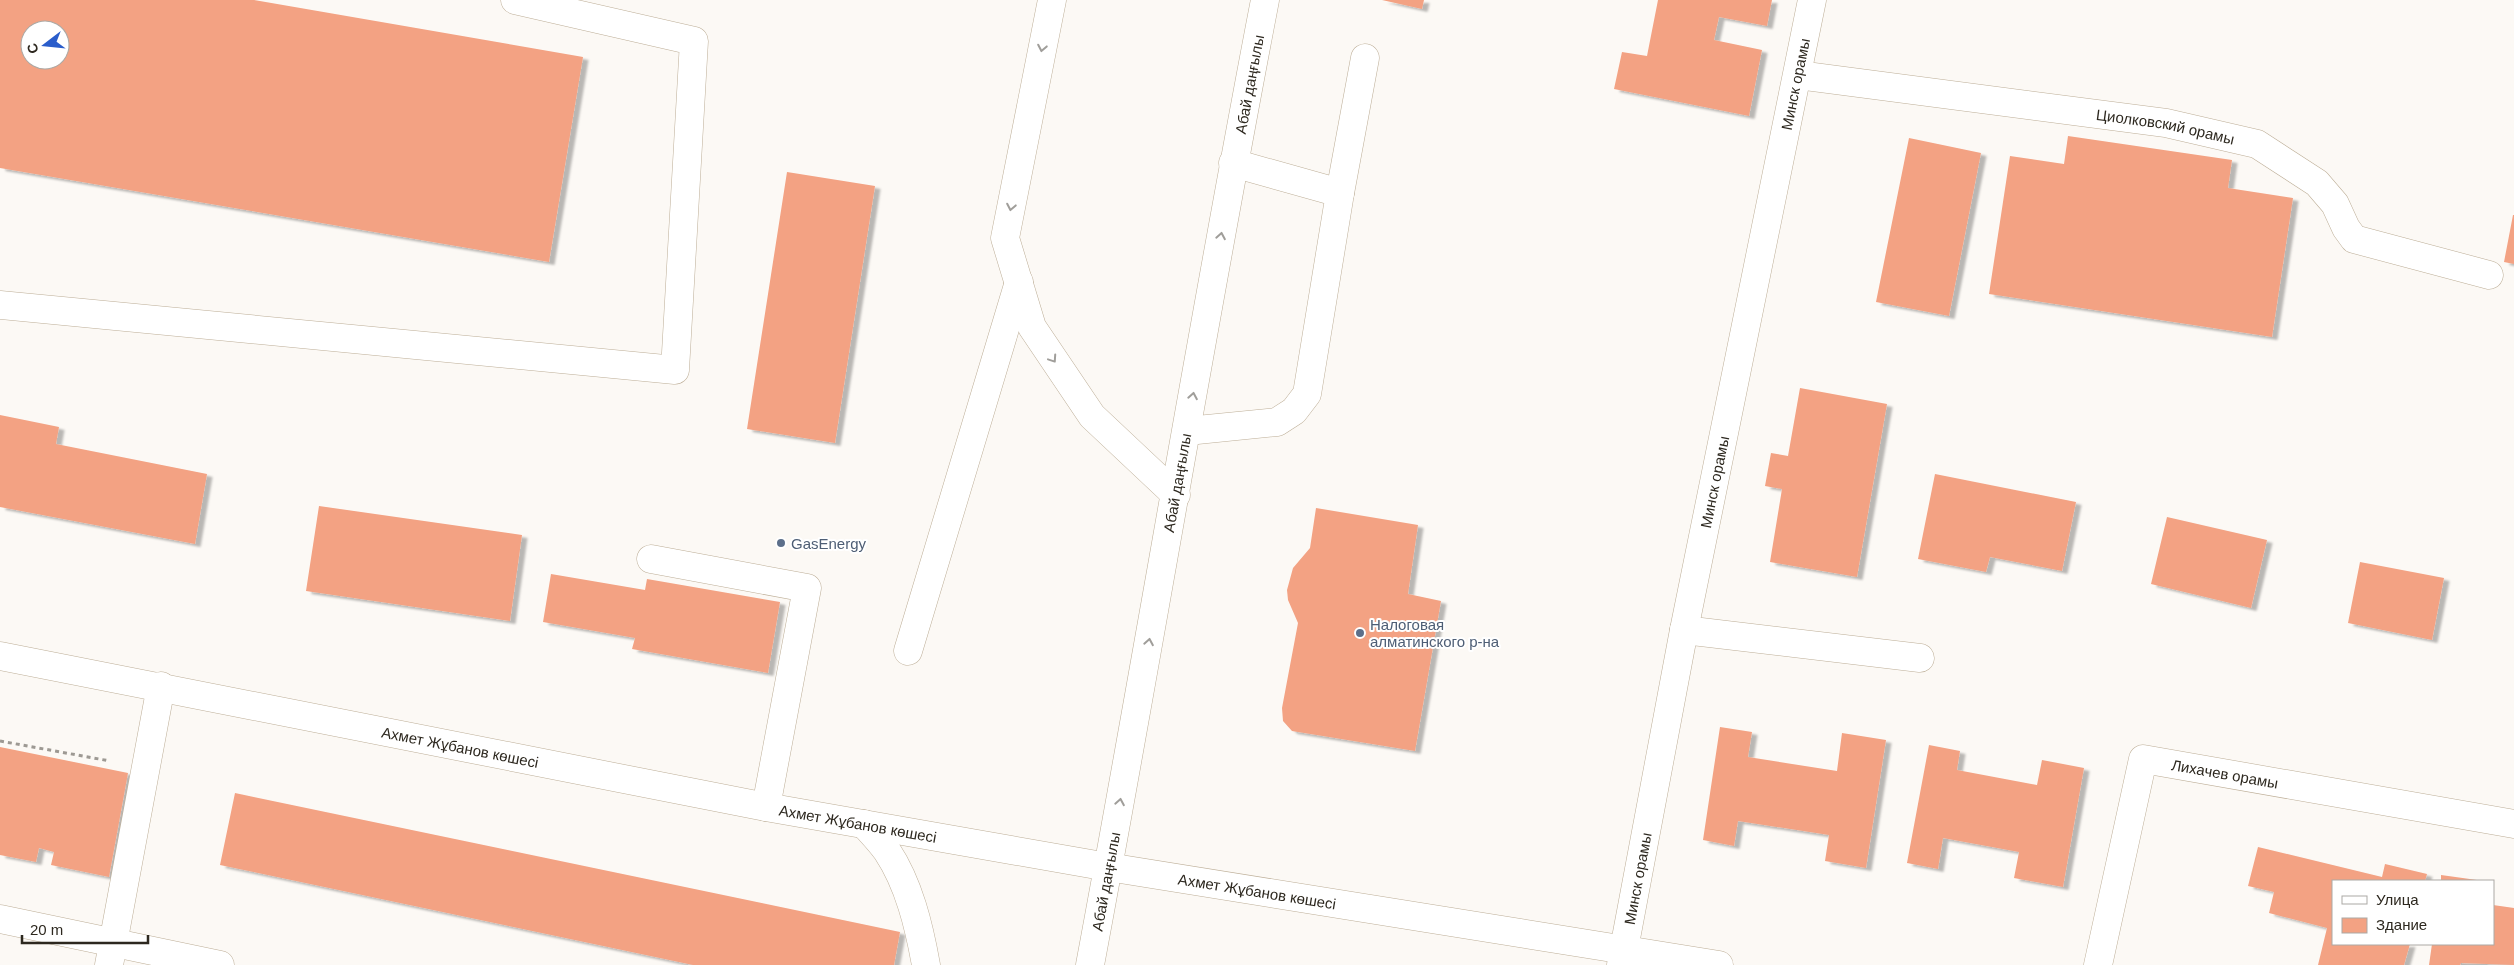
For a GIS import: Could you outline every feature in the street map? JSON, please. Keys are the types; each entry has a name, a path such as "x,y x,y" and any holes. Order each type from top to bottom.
{"street":[{"path":"0,305 675,370 694,41 515,0"},
{"path":"1052,0 1005,238 1032,327 1092,416 1176,495"},
{"name":"Абай даңғылы","path":"1090,965 1176,495 1233,163 1265,0"},
{"name":"Минск орамы","path":"1623,957 1684,630 1812,0"},
{"path":"1187,431 1277,422 1294,411 1307,394 1340,193 1365,58"},
{"name":"Циолковский орамы","path":"1798,75 2166,123 2257,144 2317,183 2335,204 2346,228 2354,239 2489,275"},
{"path":"1233,163 1340,193"},
{"path":"908,651 1019,282"},
{"path":"651,559 808,588 766,806"},
{"path":"1684,630 1920,658"},
{"name":"Ахмет Жұбанов көшесі","path":"0,656 864,824 1623,957 1718,965"},
{"path":"111,954 162,686"},
{"name":"Лихачев орамы","path":"2098,965 2143,759 2514,824"},
{"path":"864,824 886,850 900,876 914,909 926,965"},
{"path":"0,919 111,954 220,965"}],"path":[{"path":"0,741 146,768"}],"building":[{"path":"0,0 254,0 583,57 549,262 0,168"},
{"path":"1382,0 1424,0 1422,9"},
{"path":"1658,0 1772,0 1767,26 1719,17 1714,40 1762,50 1749,116 1614,89 1622,52 1647,56"},
{"path":"2068,136 2232,160 2228,188 2293,198 2272,337 1989,294 2010,156 2064,164"},
{"path":"1909,138 1981,153 1949,316 1876,302"},
{"path":"787,172 875,186 835,443 747,429"},
{"path":"2514,215 2514,264 2504,262"},
{"path":"1800,388 1887,404 1857,577 1770,562 1782,489 1765,486 1771,453 1788,456"},
{"path":"0,415 59,427 56,444 207,474 195,544 0,507"},
{"path":"1935,474 2076,502 2062,571 1990,557 1986,572 1918,559"},
{"path":"319,506 522,535 510,621 306,591"},
{"path":"1316,508 1418,525 1408,594 1441,601 1415,751 1292,731 1283,721 1282,708 1298,623 1288,600 1287,590 1293,568 1310,548"},
{"path":"2167,517 2267,540 2251,608 2151,584"},
{"path":"2360,562 2444,578 2432,640 2348,623"},
{"path":"551,574 645,590 647,579 780,602 768,673 632,649 635,638 543,622"},
{"path":"1720,727 1752,732 1748,757 1837,771 1842,733 1886,740 1866,868 1825,861 1829,835 1738,821 1734,846 1703,840"},
{"path":"1929,745 1960,751 1957,770 2037,785 2042,760 2084,768 2063,887 2014,878 2019,852 1943,838 1938,869 1907,863"},
{"path":"0,747 128,773 109,877 51,865 54,852 39,848 36,862 0,855"},
{"path":"235,793 900,932 894,965 693,965 220,865"},
{"path":"2258,847 2382,877 2385,864 2427,874 2425,880 2332,880 2332,945 2410,945 2404,965 2318,965 2327,928 2269,913 2274,892 2248,886"},
{"path":"2441,875 2477,880 2441,880"},
{"path":"2494,905 2514,908 2514,965 2461,963 2460,965 2429,965 2432,945 2494,945"}],"place":[{"name":"GasEnergy","path":"781,543"},
{"name":"Налоговая алматинского р-на","path":"1360,633"}]}
